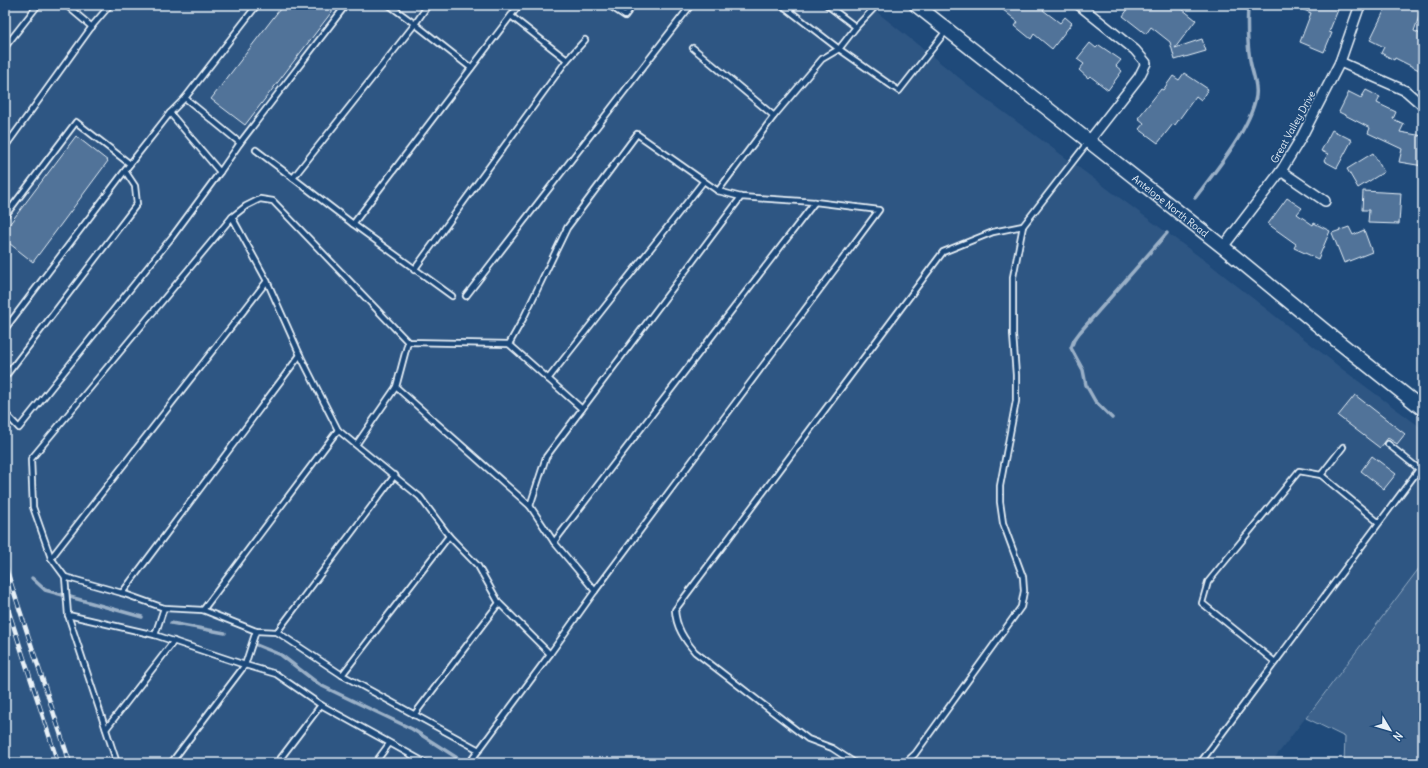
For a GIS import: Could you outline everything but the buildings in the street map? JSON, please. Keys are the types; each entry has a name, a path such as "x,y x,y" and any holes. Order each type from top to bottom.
{"main road":[{"name":"Antelope North Road","path":"916,5 1223,246 1330,335 1423,409"}],"street":[{"path":"1079,5 1090,8 1135,50 1146,63 1139,77 1089,141"},
{"name":"Great Valley Drive","path":"1223,246 1281,171 1301,138 1340,62 1360,5"},
{"path":"1340,62 1406,90 1423,106"},
{"path":"1281,171 1325,201"}],"lane":[{"path":"5,47 38,5"},
{"path":"66,5 92,27"},
{"path":"5,147 92,27 110,5"},
{"path":"5,329 130,164 170,113 185,98 257,5"},
{"path":"5,413 19,428 172,237 240,143 346,5"},
{"path":"389,5 471,68"},
{"path":"293,178 415,24 428,5"},
{"path":"353,224 520,5"},
{"path":"610,6 625,16 633,5"},
{"path":"466,296 691,5"},
{"path":"782,5 839,49 899,91 947,30"},
{"path":"827,5 856,27"},
{"path":"718,191 774,116 822,59 839,49 856,27 877,5"},
{"path":"511,16 567,60"},
{"path":"414,270 567,60 586,40"},
{"path":"693,48 774,116"},
{"path":"185,98 240,143"},
{"path":"170,113 220,172"},
{"path":"5,216 76,122 130,164"},
{"path":"469,763 595,591 879,210 815,202 741,197 718,191 703,182 637,134 568,228 509,344"},
{"path":"905,763 914,754 1021,607 1024,591 1023,576 1003,523 1000,502 1000,486 1016,401 1013,335 1013,278 1023,226 1089,141"},
{"path":"256,150 414,270 452,296"},
{"path":"5,377 137,204 135,186 125,171"},
{"path":"548,379 703,182"},
{"path":"530,506 546,457 741,197"},
{"path":"117,763 68,615 65,577 52,558 33,507 31,459 232,217 246,206 260,199 273,201 408,342 509,344 582,409"},
{"path":"554,542 815,202"},
{"path":"232,217 267,281 300,355 338,430 395,475 420,497 449,536 478,566 499,603 550,654"},
{"path":"855,763 832,748 808,739 694,652 682,636 675,620 675,610 943,252 993,232 1023,226"},
{"path":"52,558 267,281"},
{"path":"356,445 396,387 408,342"},
{"path":"122,593 300,355"},
{"path":"396,387 530,506 554,542 595,591"},
{"path":"203,610 338,430"},
{"path":"1388,444 1419,469"},
{"path":"1321,475 1343,447"},
{"path":"1200,763 1378,522 1423,464"},
{"path":"1275,662 1202,603 1208,582 1299,471 1321,475 1378,522"},
{"path":"277,632 395,475"},
{"path":"342,675 449,536"},
{"path":"65,577 122,593 164,608 203,610 256,630 277,632 342,675 479,750"},
{"path":"414,715 499,603"},
{"path":"155,635 164,608"},
{"path":"68,615 155,635 276,674 321,705 389,744 426,763"},
{"path":"171,763 245,665 256,630"},
{"path":"106,729 174,641"},
{"path":"276,763 321,705"},
{"path":"375,763 389,744"}],"shaded area":[{"path":"5,5 868,5 982,96 1212,266 1346,372 1423,429 1423,563 1271,763 5,763"},
{"path":"1423,563 1423,763 1344,763 1345,737 1306,718"}],"waterway":[{"path":"1195,198 1231,150 1240,136 1253,109 1256,96 1256,82 1248,46 1248,5"},
{"path":"1112,418 1095,401 1086,385 1083,370 1071,348 1074,340 1080,332 1167,233"},
{"path":"32,578 45,590 142,617"},
{"path":"171,623 225,633"},
{"path":"254,644 281,655 320,685 412,729 462,761"}],"railway":[{"path":"5,565 70,763"},
{"path":"5,600 58,763"}]}
